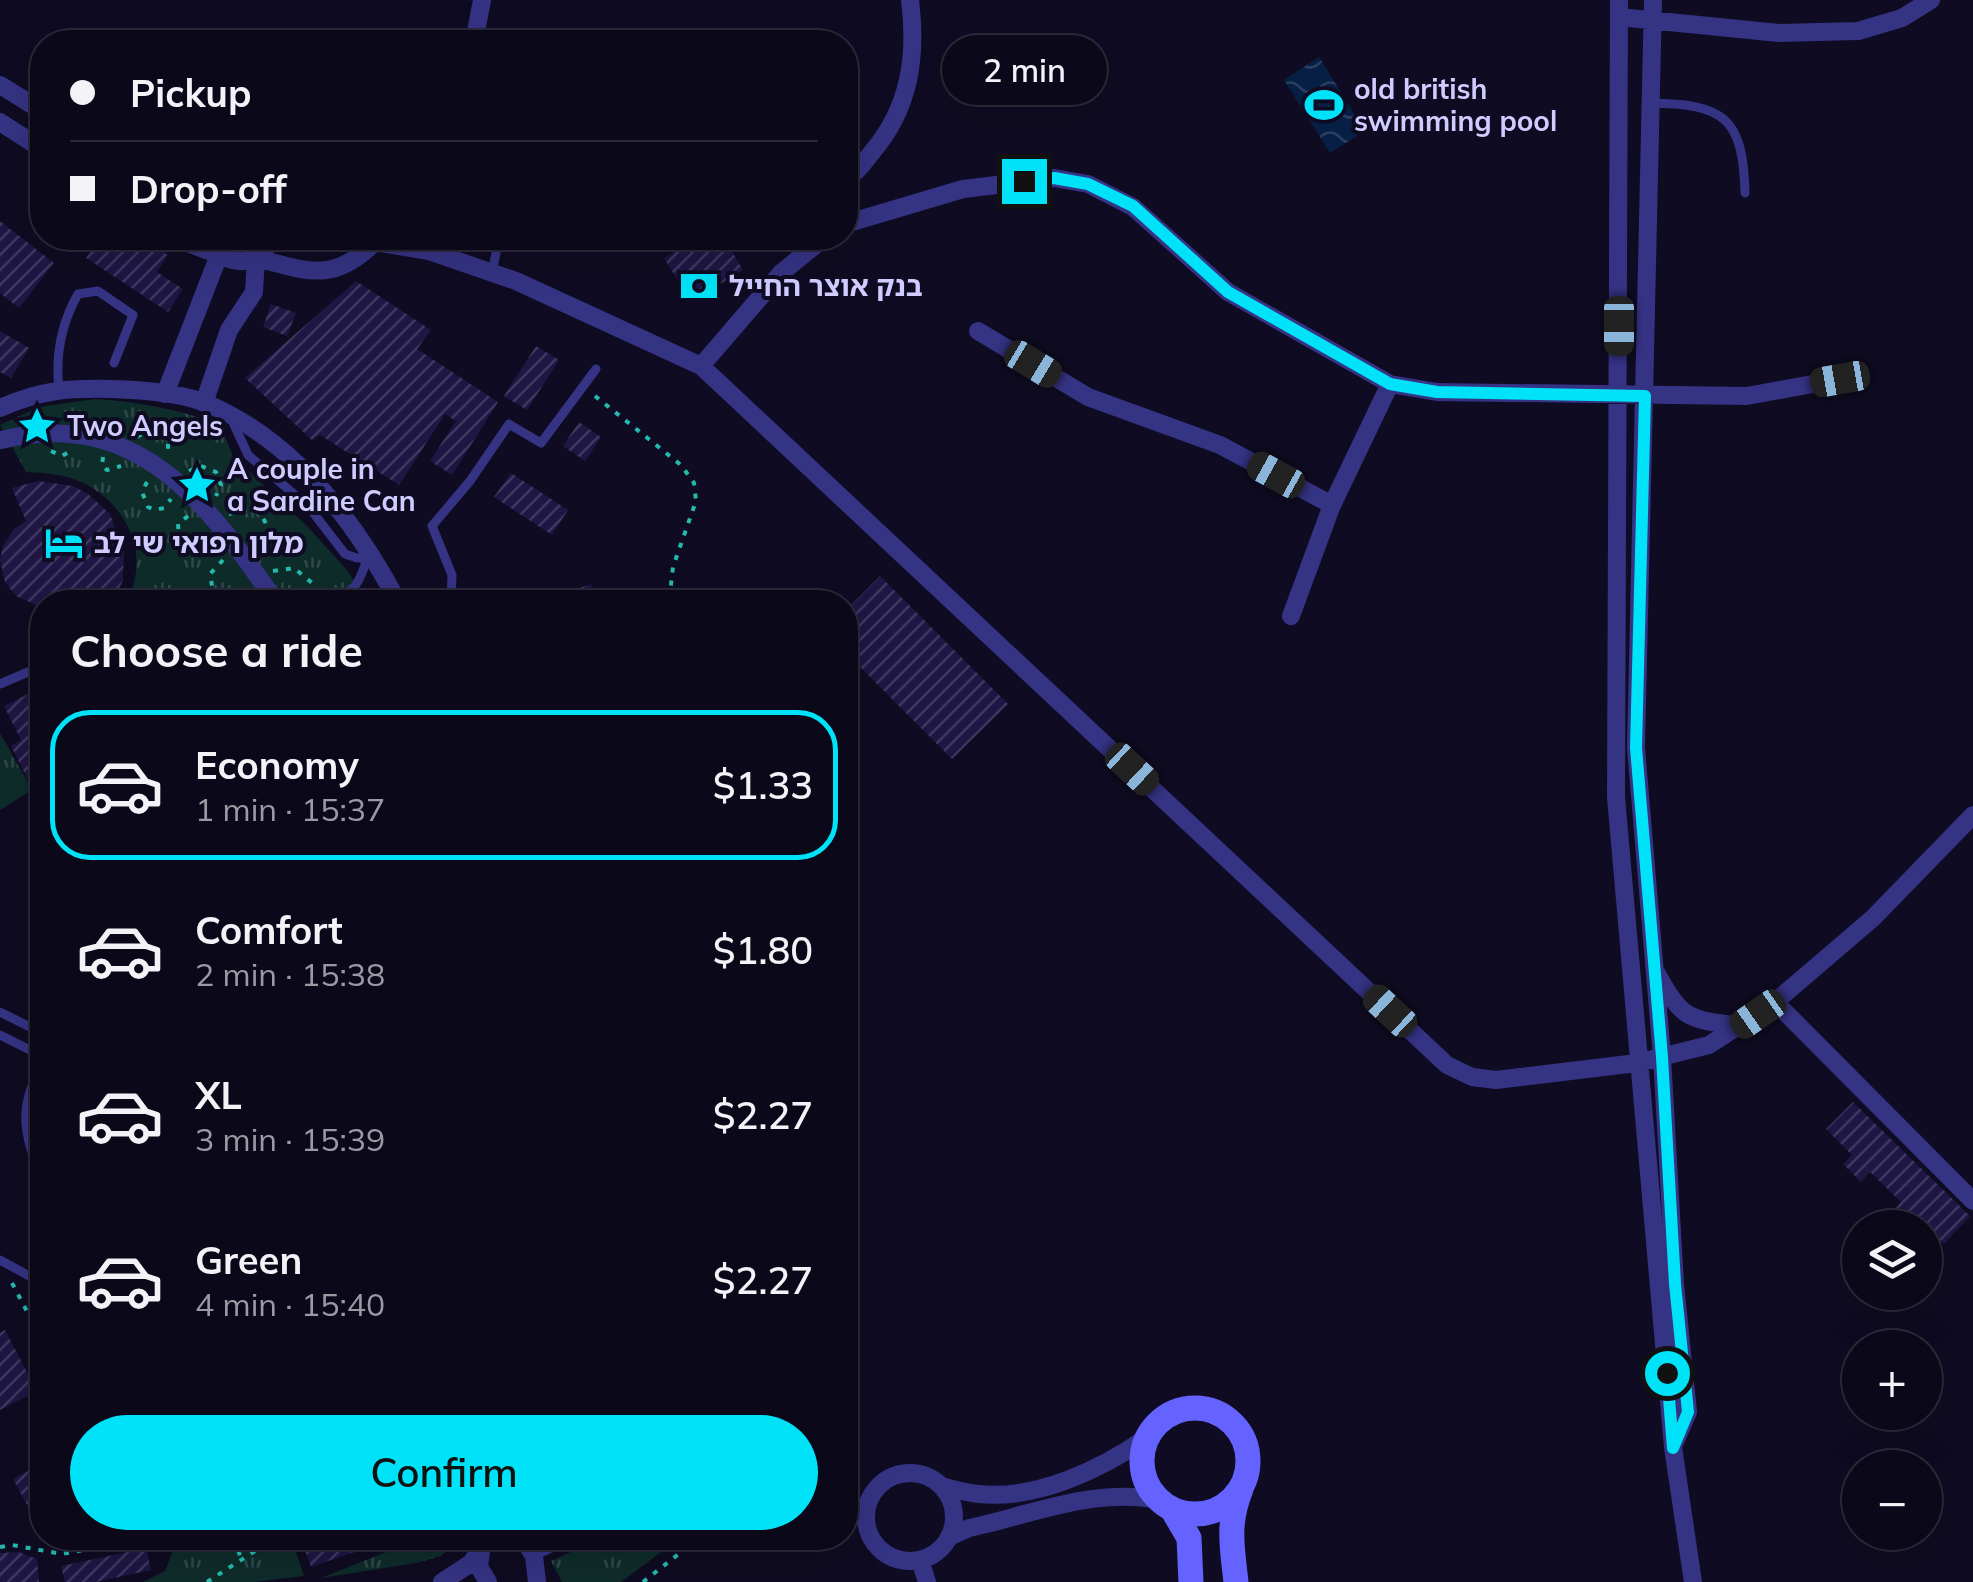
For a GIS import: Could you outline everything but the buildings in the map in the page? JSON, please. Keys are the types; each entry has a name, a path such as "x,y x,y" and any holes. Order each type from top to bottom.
{"street":[{"path":"476,30 482,0"},
{"path":"858,169 888,132 909,84 914,48 910,0"},
{"path":"1653,0 1636,748 1688,1412 1673,1448"},
{"path":"1693,1582 1673,1448 1616,797 1619,9 1653,22 1780,33 1858,31 1902,18 1931,0"},
{"path":"0,85 30,104"},
{"path":"0,122 30,141"},
{"path":"858,220 962,189 1054,178 1088,184 1133,206 1228,292 1390,384 1437,392 1747,396 1840,379"},
{"path":"206,250 236,262 256,258 312,272 338,270 365,250"},
{"path":"216,250 219,255"},
{"path":"204,403 229,330 254,292 256,258 262,250"},
{"path":"443,250 701,366 1447,1065 1472,1077 1496,1080 1637,1063 1708,1045 1775,1002 1872,918 1973,815"},
{"path":"701,366 781,273 809,250"},
{"path":"165,394 219,255"},
{"path":"978,332 1088,397 1220,445 1332,506"},
{"path":"1290,616 1332,506 1390,384"},
{"path":"0,408 59,389 125,389 204,403 282,452 308,477 352,525 391,590"},
{"path":"1,440 37,432 83,435 150,462 204,504 267,590"},
{"path":"1653,966 1674,1006 1686,1015 1700,1021 1741,1026"},
{"path":"1775,1002 1973,1201"},
{"path":"941,1486 954,1512 950,1537 942,1548 920,1560 902,1560 878,1548 869,1532 868,1504 877,1488 901,1474 925,1476 941,1486 977,1494 1004,1495 1048,1486 1098,1467 1146,1438 1168,1415 1184,1408 1219,1413 1232,1423 1246,1445 1248,1465 1231,1513 1236,1582"},
{"path":"1146,1438 1141,1464 1145,1480 1188,1538 1191,1582"},
{"path":"950,1537 969,1528 1100,1498 1136,1495 1197,1515 1232,1499 1241,1488"},
{"path":"442,1582 458,1574 480,1550"},
{"path":"485,1550 480,1567 488,1582"},
{"path":"525,1582 533,1571 529,1550"},
{"path":"529,1550 537,1582"},
{"path":"920,1560 926,1582"}],"lane":[{"path":"1650,103 1694,104 1722,116 1738,134 1744,157 1745,193"},
{"path":"492,273 497,250"},
{"path":"59,389 56,366 64,318 78,294 98,291 133,316 114,363"},
{"path":"451,590 452,574 432,526 470,481 509,424 541,443 596,370"},
{"path":"354,590 360,586 371,558"},
{"path":"0,684 30,671"},
{"path":"0,1012 30,1027"},
{"path":"0,1035 30,1053"},
{"path":"30,1090 25,1118 30,1147"},
{"path":"0,1260 30,1276"}],"path":[{"path":"583,387 681,465 694,483 696,501 673,566 670,590"},
{"path":"0,1260 30,1317"},
{"path":"0,1547 30,1548"},
{"path":"40,1550 62,1554 84,1550"},
{"path":"238,1550 241,1560"},
{"path":"208,1582 256,1550"},
{"path":"643,1582 684,1550"}],"green space":[{"path":"95,399 128,402 220,425 233,456 306,525 360,590 131,590 135,549 122,517 111,503 81,482 26,472 0,425 39,407"},
{"path":"0,733 30,791 0,810"},
{"path":"174,1550 295,1550 304,1576 253,1582 143,1582 165,1571"},
{"path":"448,1550 441,1556 416,1563 321,1578 386,1552"},
{"path":"576,1550 664,1550 621,1582 562,1582 551,1561"}],"water":[{"name":"old british swimming pool","path":"1319,57 1365,131 1330,153 1284,80"}],"place":[{"name":"old british swimming pool","path":"1324,105"},
{"name":"בנק אוצר החייל","path":"699,286"},
{"name":"Two Angels","path":"37,426"},
{"name":"A couple in a Sardine Can","path":"197,485"},
{"name":"מלון רפואי שי לב","path":"64,543"}],"route":[{"path":"1024,181 1054,178 1088,184 1133,206 1228,292 1390,384 1437,392 1645,396 1636,748 1688,1412 1673,1448 1667,1373"}]}
